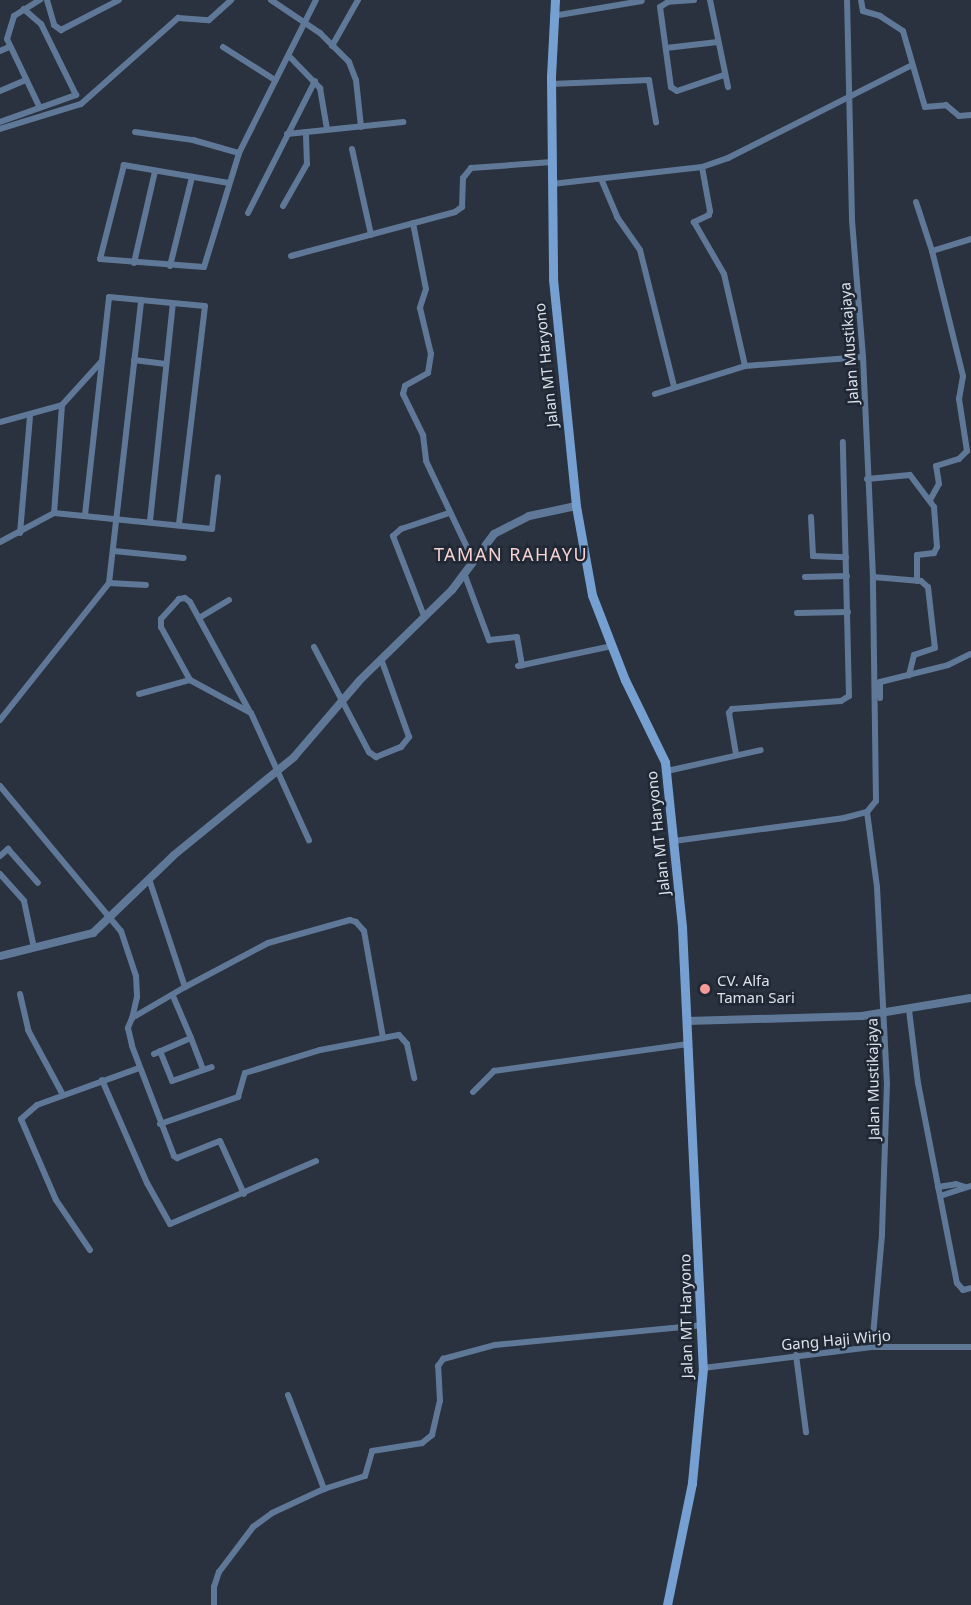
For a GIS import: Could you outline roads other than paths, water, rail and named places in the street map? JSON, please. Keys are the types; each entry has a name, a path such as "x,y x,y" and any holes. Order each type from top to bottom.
{"main road":[{"name":"Jalan MT Haryono","path":"555,0 551,84 555,329 576,506 589,582 612,646 668,771 687,1021 703,1368 692,1483 667,1605"}],"street":[{"path":"39,106 9,47 9,23 24,9 40,0"},
{"path":"47,0 54,25 61,30 119,0"},
{"path":"0,129 81,104 178,18 209,20 231,0"},
{"path":"271,0 304,22 332,46 354,71 361,127"},
{"path":"229,183 124,165 119,173 100,258 134,263 204,267 239,153 316,0"},
{"path":"332,46 358,0"},
{"path":"694,0 662,4 666,48 674,91 724,75"},
{"path":"710,0 728,87"},
{"name":"Jalan Mustikajaya","path":"847,0 847,98 863,357 873,577 877,792 873,806"},
{"path":"861,0 863,12 880,16 903,31 925,107 946,105 959,116 971,115"},
{"path":"553,16 642,2"},
{"path":"0,122 39,106 76,95 41,24 24,9"},
{"path":"666,48 718,42"},
{"path":"0,51 9,47"},
{"path":"223,47 276,80"},
{"path":"289,56 320,88 327,129"},
{"path":"552,184 602,181 702,167 728,158 912,65"},
{"path":"0,91 26,80"},
{"path":"551,84 649,80 656,123"},
{"path":"248,213 315,81"},
{"path":"287,134 403,122"},
{"path":"135,132 193,140 239,153"},
{"path":"283,206 307,164 306,132"},
{"path":"352,149 371,235"},
{"path":"291,256 460,209 464,199 463,178 471,168 552,162"},
{"path":"702,167 710,211 694,222 721,266 746,366"},
{"path":"134,263 155,171"},
{"path":"170,266 192,177"},
{"path":"602,181 617,217 640,250 674,386"},
{"path":"916,202 932,252 963,376 959,399 967,451 959,459 936,466 939,484 930,500"},
{"path":"413,223 426,289 420,308 431,354 428,373 405,386 403,394 423,435 426,461 472,558"},
{"path":"932,252 971,239"},
{"path":"85,515 109,297 205,306 179,525"},
{"path":"0,720 110,583 141,300"},
{"path":"150,521 173,303"},
{"path":"655,394 674,386 746,366 863,357"},
{"path":"134,360 166,364"},
{"path":"0,422 30,417 62,405 102,362"},
{"path":"54,513 62,405"},
{"path":"20,533 30,417"},
{"path":"736,754 729,713 732,709 848,698 843,442"},
{"path":"867,479 910,475 930,500 938,520 937,547 934,553 916,555 917,581"},
{"path":"0,542 54,513 212,529 219,477"},
{"path":"0,956 88,936 149,879 303,748 342,700 464,573 472,558 494,534 514,522 576,506"},
{"path":"424,616 393,536 401,529 449,513"},
{"path":"811,517 813,556 846,557"},
{"path":"114,551 184,558"},
{"path":"464,573 489,640 517,637 520,666 612,646"},
{"path":"805,577 847,576"},
{"path":"873,577 923,582 929,591 935,648 914,655 909,675"},
{"path":"110,583 146,585"},
{"path":"251,713 190,680 161,627 161,619 185,598 199,618 251,713 278,767 309,840"},
{"path":"199,618 229,600"},
{"path":"797,613 848,612"},
{"path":"314,647 372,755 380,757 405,744 408,729 381,658"},
{"path":"674,841 819,823 867,812 879,801 880,792 880,682 948,665 971,654"},
{"path":"139,694 190,680"},
{"path":"668,771 761,750"},
{"path":"0,786 111,915 134,964 138,987 128,1030 139,1068 175,1157 214,1141 222,1143 244,1194"},
{"name":"Jalan Mustikajaya","path":"867,812 877,887 887,1126 872,1347"},
{"path":"0,856 8,849 38,883"},
{"path":"0,874 24,901 34,948"},
{"path":"149,879 185,987"},
{"path":"132,1017 268,943 356,922 364,930 383,1038"},
{"path":"20,994 28,1030 47,1058 63,1095"},
{"path":"173,996 203,1070"},
{"path":"687,1021 884,1014 971,998"},
{"path":"909,1010 938,1186 957,1283 963,1290 971,1288"},
{"path":"190,1038 157,1053 172,1081 212,1067"},
{"path":"160,1124 238,1096 245,1073 320,1050 383,1038 405,1038 414,1077"},
{"path":"473,1092 494,1071 688,1044"},
{"path":"90,1250 56,1200 21,1123 26,1111 102,1080 139,1068"},
{"path":"102,1080 147,1183 170,1224 316,1161"},
{"path":"938,1186 956,1184 968,1187"},
{"path":"940,1196 957,1194 968,1187"},
{"path":"214,1605 214,1587 219,1572 253,1527 272,1513 324,1489 369,1474 372,1451 422,1443 432,1435 440,1401 438,1366 450,1356 495,1346 701,1325"},
{"name":"Gang Haji Wirjo","path":"703,1368 872,1347 971,1347"},
{"path":"796,1355 806,1432"},
{"path":"288,1395 324,1489"}],"place":[{"name":"CV. Alfa Taman Sari","path":"705,989"}],"district":[{"name":"TAMAN RAHAYU","path":"511,554"}]}
